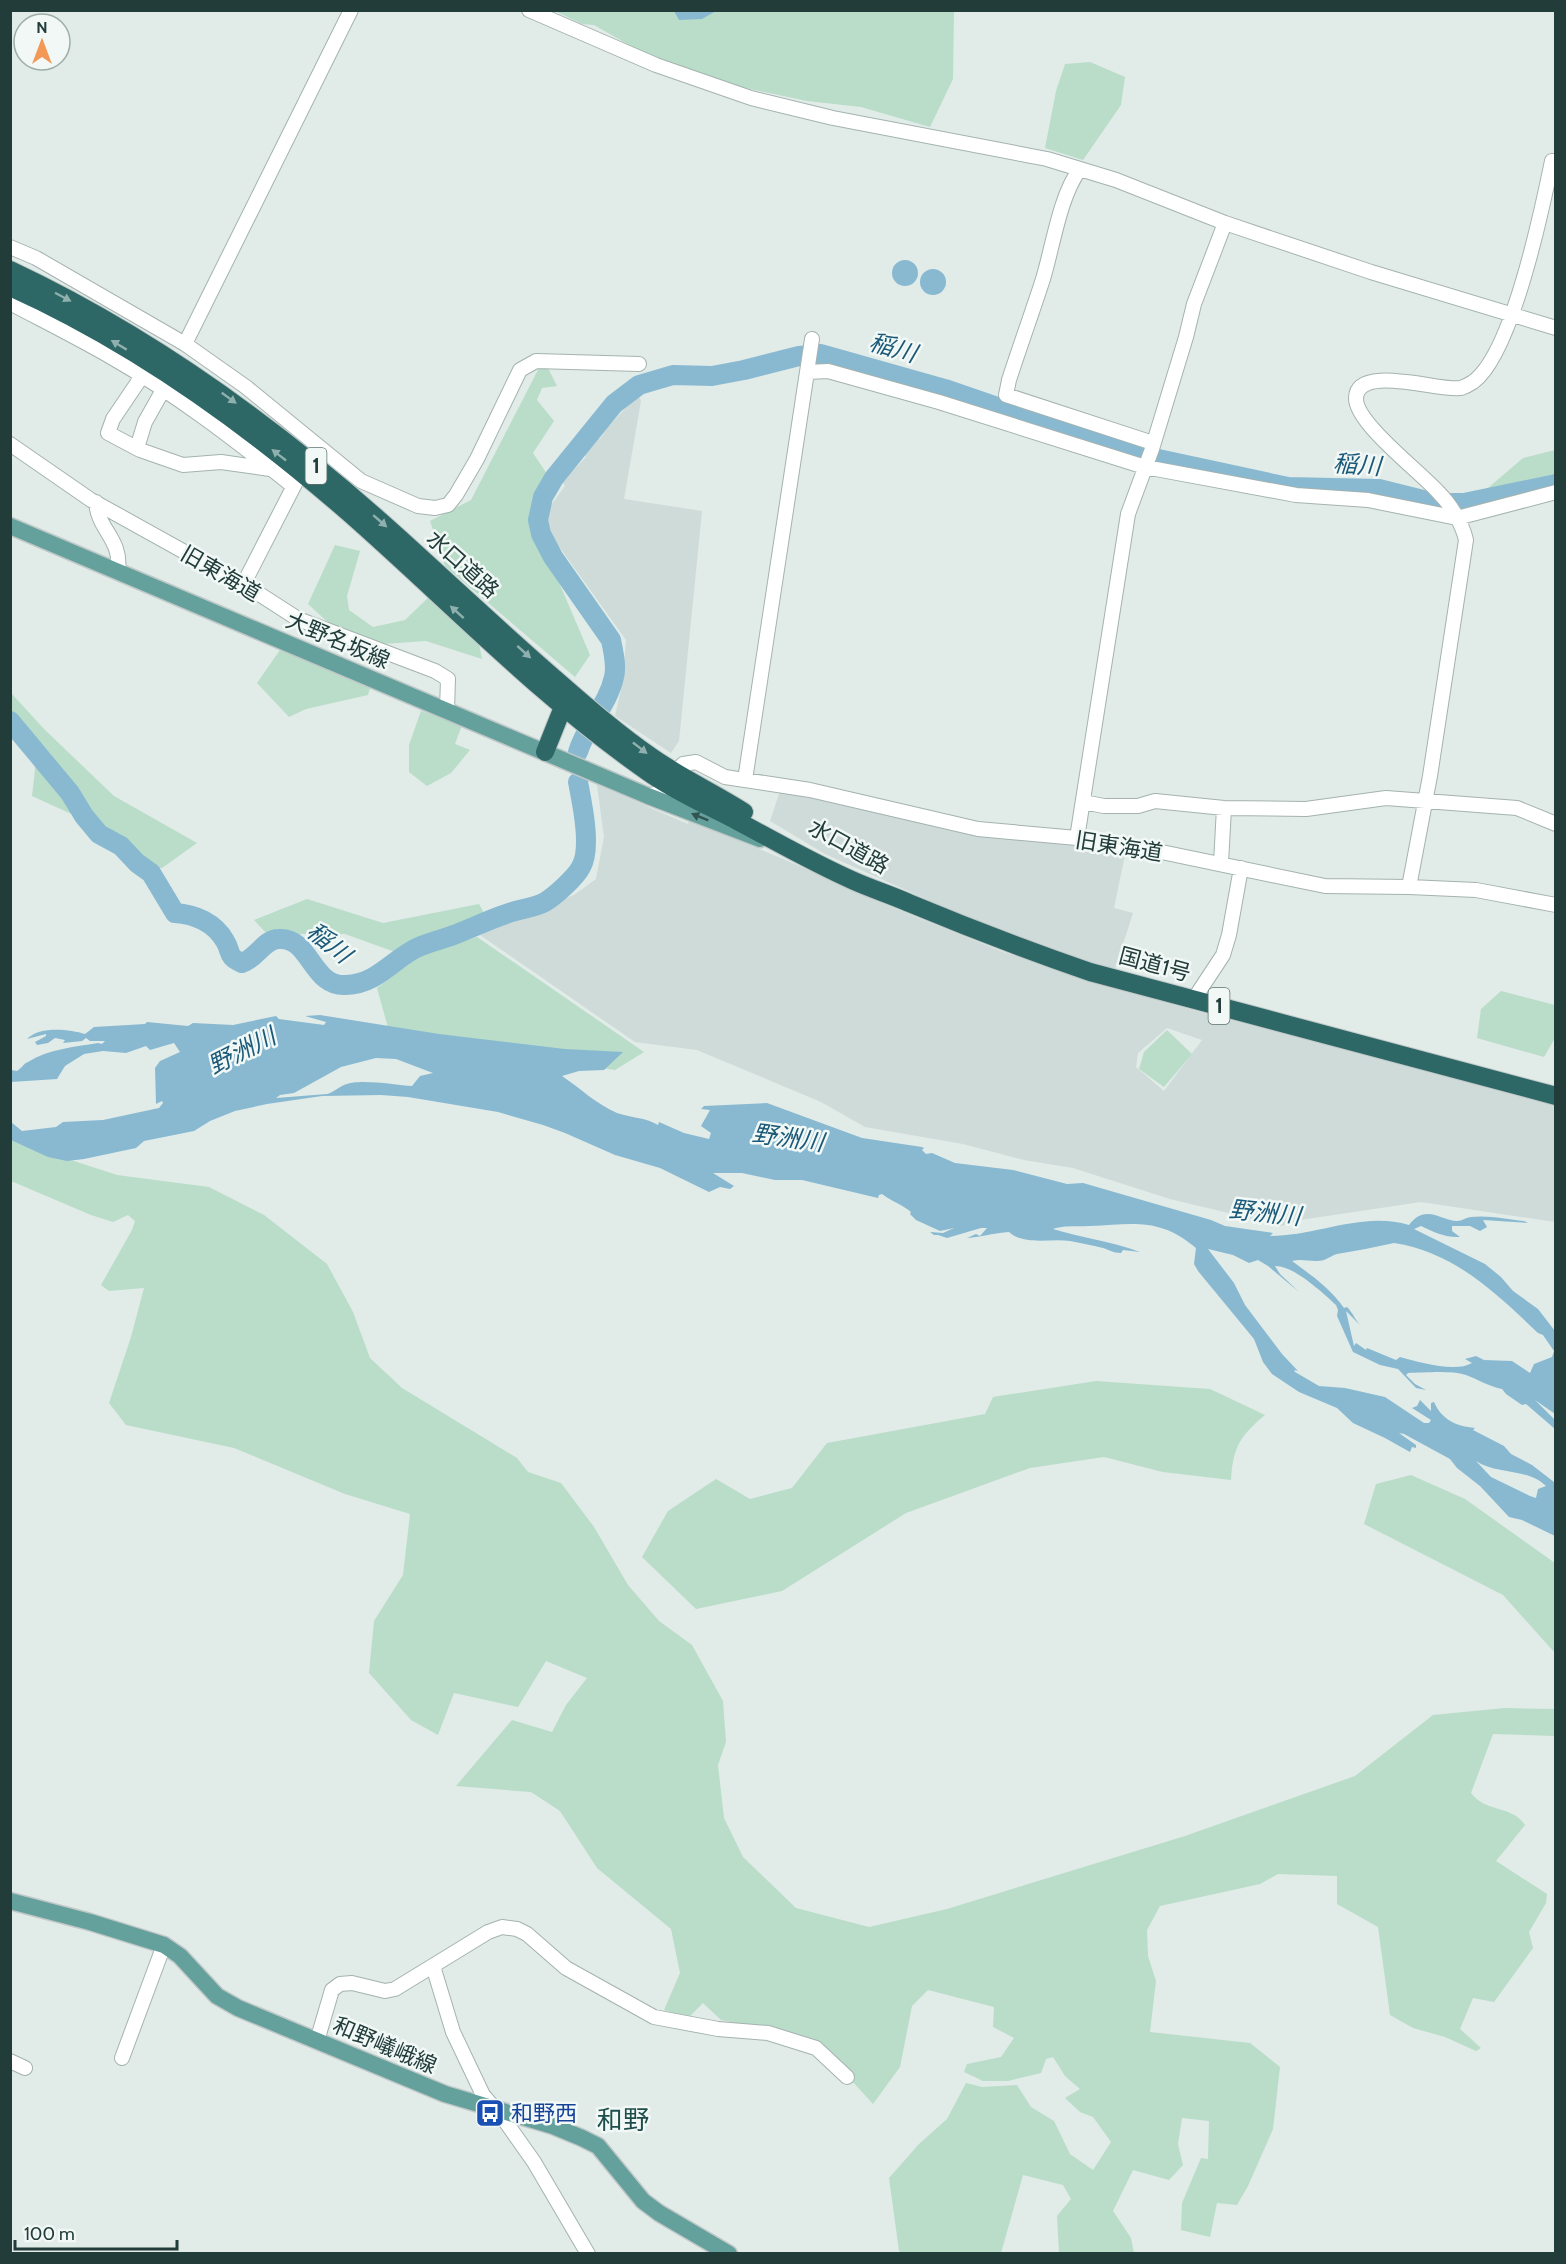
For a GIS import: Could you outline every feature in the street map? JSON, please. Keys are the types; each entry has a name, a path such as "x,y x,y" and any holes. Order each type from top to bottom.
{"highway":[{"name":"水口道路","path":"10,270 150,346 250,413 326,474 385,526 584,714 603,729 729,802 802,848 888,895"},
{"name":"水口道路","path":"10,287 112,340 187,386 238,423 351,515 563,707 584,714"},
{"path":"545,752 563,707"},
{"name":"水口道路","path":"678,774 699,800 794,852 855,882 888,895"},
{"name":"国道1号","path":"888,895 961,926 1090,972 1556,1096"}],"main road":[{"name":"大野名坂線","path":"10,526 648,796 734,831 794,852"},
{"path":"648,796 729,802"},
{"name":"和野嶬峨線","path":"10,1901 90,1922 164,1946 180,1956 217,1996 238,2008 446,2094 553,2126 582,2138 598,2146 643,2200 658,2213 729,2253"}],"street":[{"path":"184,344 351,10"},
{"path":"529,10 656,65 751,98 832,118 1047,159 1116,180 1224,223 1371,272 1556,328"},
{"path":"1409,887 1425,801 1466,540 1463,527 1440,493 1378,434 1360,409 1356,397 1360,387 1369,381 1386,380 1460,388 1473,382 1483,372 1513,315 1552,181 1552,161 1556,161"},
{"path":"1080,169 1074,176 1060,214 1043,279 1006,395 1153,446"},
{"path":"1077,838 1128,514 1153,446 1194,304 1224,223"},
{"path":"10,247 36,258 184,344 246,387 315,448 361,481 418,506 435,508 447,505 456,495 477,459 520,370 536,361 639,364"},
{"path":"10,303 110,356 142,376 213,423 272,469 295,483 243,585"},
{"path":"745,780 811,342"},
{"path":"808,368 828,371 928,399 1146,465 1296,495 1368,500 1454,514 1556,492"},
{"path":"142,376 113,419 108,433 137,448 183,465 221,462 272,469"},
{"path":"137,448 145,422 163,390"},
{"name":"旧東海道","path":"10,444 96,502 243,585 298,619 435,671 447,679 447,710"},
{"path":"96,502 97,513 116,545 120,558 118,571"},
{"name":"旧東海道","path":"678,774 696,762 725,777 810,790 978,829 1077,838 1221,863 1325,886 1476,890 1556,905"},
{"path":"648,796 658,793 678,774"},
{"path":"1083,802 1104,806 1138,806 1155,801 1224,808 1306,808 1386,798 1516,808 1556,824"},
{"path":"1221,863 1224,808"},
{"path":"1194,999 1223,955 1229,935 1241,868"},
{"path":"317,2041 332,1990 340,1984 352,1983 385,1991 395,1989 488,1932 502,1927 516,1929 527,1934 566,1968 654,2017 718,2029 768,2033 816,2048 847,2077"},
{"path":"122,2058 164,1946"},
{"path":"433,1966 453,2032 483,2095 503,2118 534,2162 588,2253"},
{"path":"10,2061 25,2068"}],"shaded area":[{"path":"638,395 641,401 624,499 702,511 679,741 671,753 615,716 623,681 626,640 550,534 547,521 549,508 565,486 562,482 586,457 584,454 597,438 600,439 607,428"},
{"path":"597,785 688,824 689,820 1003,952 1185,1008 1555,1103 1555,1222 1421,1202 1300,1220 1282,1226 1170,1199 1073,1168 1024,1160 963,1144 865,1127 821,1102 697,1050 635,1042 480,935 538,908 574,895 596,879 604,837","holes":["1167,1028 1202,1040 1164,1091 1136,1067 1138,1053"]},
{"path":"780,791 1126,850 1114,908 1133,913 1114,972 1007,935 825,854 770,821"}],"green space":[{"path":"555,11 954,11 953,79 930,127 861,107 807,101 741,87 668,63 638,50 594,25 582,24"},
{"path":"1090,62 1125,77 1121,105 1083,160 1045,148 1056,91 1065,64"},
{"path":"539,368 548,368 557,386 542,388 537,400 554,421 533,453 551,480 534,524 590,655 575,677 445,566 430,521 471,500"},
{"path":"1555,450 1555,486 1492,493 1488,488 1523,458"},
{"path":"335,545 360,551 347,596 349,610 373,627 405,620 429,597 479,644 482,659 426,641 383,644 331,625 308,604"},
{"path":"280,650 371,684 368,695 306,709 289,717 257,683"},
{"path":"11,693 45,730 114,796 197,843 162,868 132,868 102,828 32,796 35,770 34,743 11,721"},
{"path":"421,711 462,725 455,744 470,750 451,773 427,786 409,772 409,745"},
{"path":"307,899 383,923 479,904 484,913 395,952 345,934 267,934 254,920"},
{"path":"477,937 644,1052 615,1070 489,1052 389,1031 377,988 425,952"},
{"path":"1501,991 1555,1005 1555,1038 1544,1057 1477,1038 1481,1009"},
{"path":"1167,1030 1192,1054 1164,1087 1139,1069 1144,1052"},
{"path":"10,1130 43,1151 117,1175 209,1187 264,1215 327,1264 353,1312 370,1358 402,1388 517,1458 528,1472 561,1483 594,1527 628,1585 659,1621 692,1645 723,1701 726,1742 718,1765 724,1818 743,1857 796,1908 869,1927 947,1909 1185,1836 1355,1776 1433,1715 1505,1708 1555,1709 1555,1736 1493,1734 1471,1793 1484,1804 1513,1814 1525,1825 1496,1861 1547,1894 1546,1903 1529,1932 1533,1948 1494,2002 1473,1998 1460,2029 1481,2048 1476,2051 1445,2037 1413,2028 1390,2015 1378,1927 1337,1904 1337,1876 1278,1874 1260,1884 1160,1906 1147,1930 1148,1956 1156,1981 1150,2032 1250,2043 1280,2067 1273,2129 1248,2186 1237,2205 1217,2203 1210,2237 1181,2230 1182,2203 1201,2158 1208,2159 1209,2121 1182,2118 1178,2144 1183,2165 1169,2180 1133,2170 1113,2211 1131,2238 1134,2253 1059,2253 1057,2216 1071,2199 1063,2185 1023,2175 1001,2253 902,2253 899,2251 889,2178 919,2144 947,2119 966,2083 982,2087 1017,2085 1031,2107 1054,2121 1070,2154 1093,2170 1111,2142 1093,2117 1080,2112 1065,2098 1080,2089 1065,2076 1053,2057 1046,2059 1041,2073 1008,2081 983,2081 964,2072 967,2064 1001,2057 1014,2038 993,2027 994,2007 928,1990 912,2006 900,2067 873,2104 822,2048 776,2031 721,2020 703,2003 688,2018 664,2010 680,1973 671,1929 597,1868 560,1811 531,1792 456,1786 512,1720 552,1732 566,1705 587,1678 546,1661 518,1707 454,1693 438,1735 411,1720 369,1673 374,1621 403,1575 410,1514 345,1494 234,1448 126,1425 109,1403 131,1337 144,1288 109,1291 101,1285 135,1221 128,1215 113,1222 91,1215 11,1181"},
{"path":"1096,1381 1210,1389 1265,1415 1249,1429 1239,1443 1231,1480 1163,1472 1104,1457 1030,1468 906,1513 782,1591 696,1609 642,1557 668,1511 716,1479 750,1499 792,1488 827,1443 985,1414 993,1397"},
{"path":"1411,1475 1465,1499 1555,1563 1555,1653 1503,1595 1364,1524 1376,1484"}],"water":[{"path":"674,11 716,11 702,19 679,20"},
{"path":"905,260 914,264 918,273 914,282 905,286 896,282 892,273 896,264"},
{"path":"933,269 942,273 946,282 942,291 933,295 924,291 920,282 924,273"},
{"name":"野洲川","path":"320,1015 439,1034 565,1049 623,1052 604,1070 579,1071 562,1076 595,1101 617,1113 648,1120 658,1125 659,1122 684,1133 709,1139 711,1133 701,1126 710,1110 701,1109 704,1106 767,1103 862,1138 922,1147 926,1154 932,1153 955,1163 1013,1170 1067,1184 1083,1183 1225,1226 1273,1233 1270,1236 1288,1235 1357,1222 1392,1221 1409,1225 1421,1215 1427,1214 1457,1221 1484,1216 1524,1221 1528,1223 1483,1220 1487,1227 1480,1231 1470,1226 1452,1226 1452,1231 1460,1237 1445,1236 1421,1226 1414,1229 1485,1264 1513,1291 1538,1309 1555,1331 1555,1414 1535,1400 1555,1420 1555,1429 1526,1404 1522,1405 1502,1389 1460,1373 1408,1373 1406,1375 1415,1384 1426,1390 1416,1388 1398,1369 1380,1365 1353,1352 1337,1316 1336,1305 1299,1275 1275,1266 1299,1292 1258,1260 1249,1263 1233,1255 1208,1249 1234,1283 1245,1305 1282,1354 1298,1371 1294,1370 1295,1372 1319,1386 1345,1388 1385,1397 1424,1423 1429,1423 1431,1420 1412,1408 1417,1406 1420,1400 1431,1411 1431,1403 1434,1402 1445,1418 1462,1426 1475,1428 1473,1430 1504,1446 1511,1454 1532,1465 1556,1483 1555,1536 1522,1520 1509,1517 1450,1459 1399,1433 1416,1445 1416,1448 1412,1447 1410,1452 1353,1423 1337,1408 1299,1392 1272,1374 1263,1362 1254,1339 1198,1271 1194,1264 1196,1248 1183,1238 1158,1227 1133,1224 1053,1229 1140,1252 1123,1250 1121,1253 1070,1241 1022,1239 1009,1232 967,1238 976,1234 980,1236 987,1228 947,1238 930,1232 943,1233 954,1228 940,1231 916,1220 910,1214 911,1212 882,1194 878,1198 802,1180 775,1180 742,1173 713,1173 734,1186 730,1189 720,1187 709,1192 660,1168 615,1155 543,1125 498,1112 408,1097 322,1096 267,1104 235,1111 210,1121 194,1131 144,1141 136,1148 67,1161 48,1157 11,1140 11,1122 22,1131 56,1127 63,1122 103,1120 159,1108 163,1103 162,1101 156,1104 155,1068 160,1061 180,1052 174,1043 150,1050 146,1046 126,1053 103,1051 84,1054 65,1066 57,1079 11,1082 11,1070 17,1071 44,1054 62,1049 102,1044 105,1041 90,1041 86,1038 82,1041 63,1043 65,1040 55,1038 48,1043 37,1045 35,1042 46,1034 27,1039 39,1032 63,1030 85,1034 94,1027 145,1024 147,1022 188,1026 193,1023 233,1025 276,1016 279,1019 324,1025 326,1022 305,1016","holes":["376,1058 396,1059 433,1073 420,1076 412,1086 358,1082 344,1085 327,1094 276,1098 280,1095 294,1093 341,1067","1394,1243 1436,1255 1473,1276 1543,1335 1554,1351 1552,1357 1534,1364 1530,1373 1512,1361 1484,1360 1476,1356 1465,1359 1472,1363 1465,1366 1447,1367 1400,1357 1396,1360 1367,1348 1366,1350 1356,1343 1354,1346 1346,1311 1362,1327 1347,1307 1344,1308 1320,1282 1292,1261 1320,1261 1337,1254","1476,1461 1493,1468 1531,1476 1546,1486 1538,1489 1536,1498 1491,1477"]}],"waterway":[{"name":"稲川","path":"578,752 611,687 615,672 614,658 611,640 553,557 541,534 538,520 543,497 554,478 614,404 639,385 673,375 712,376 799,356 821,354 945,389 1135,454 1288,487 1379,489 1435,503 1464,503 1556,484"},
{"name":"稲川","path":"10,721 70,793 84,816 99,834 121,846 137,863 151,873 175,913 190,915 210,924 221,935 231,956 242,963 269,942 279,939 290,940 305,953 318,971 334,984 346,985 368,980 421,946 506,914 541,904 559,891 581,867 586,849 585,825 578,782"}],"place":[{"name":"和野西","path":"490,2113"}],"district":[{"name":"和野","path":"623,2120"}]}
